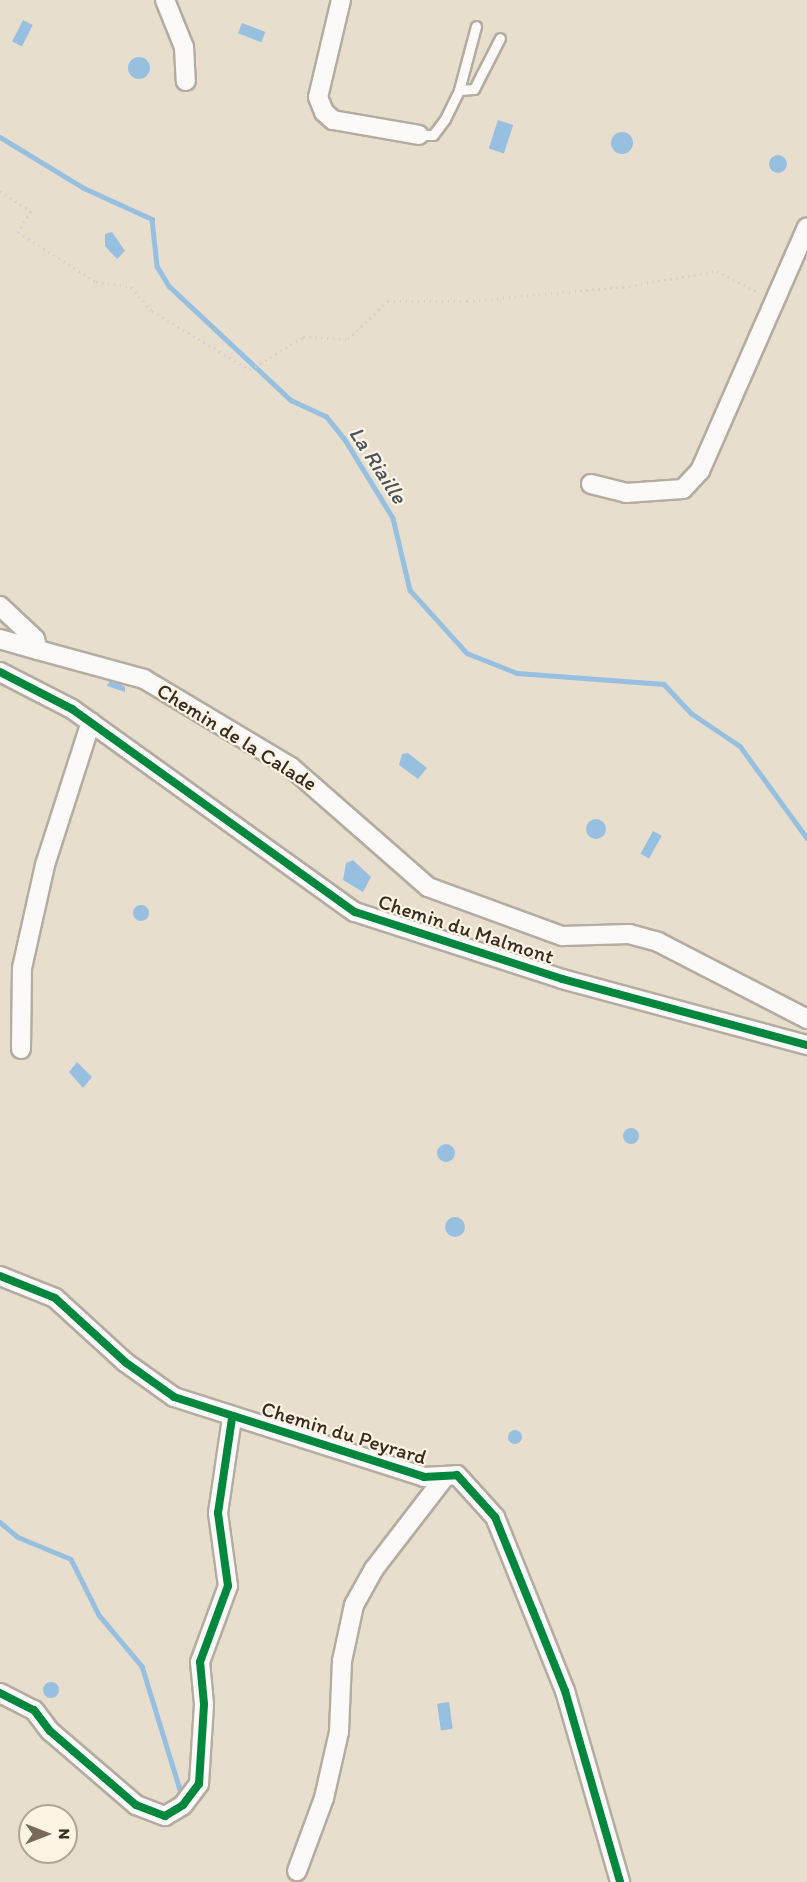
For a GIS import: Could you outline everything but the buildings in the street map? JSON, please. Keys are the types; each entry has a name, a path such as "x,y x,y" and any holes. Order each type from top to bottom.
{"street":[{"path":"165,0 184,47 186,81"},
{"path":"341,0 318,97 324,112 333,120 419,135"},
{"path":"591,484 626,493 683,489 700,471 807,227"},
{"path":"0,606 35,639 38,651"},
{"name":"Chemin de la Calade","path":"0,639 144,679 291,767 428,887 562,936 629,934 658,942 807,1018"},
{"name":"Chemin du Malmont","path":"0,672 91,722 355,912 495,959 807,1045"},
{"path":"21,1049 24,956 45,865 91,722"},
{"name":"Chemin du Peyrard","path":"0,1276 56,1298 125,1362 174,1397 232,1418 424,1477 444,1478 457,1475 495,1516 565,1691 620,1882"},
{"path":"0,1693 34,1710 50,1731 136,1805 165,1816 183,1805 200,1784 204,1704 200,1662 228,1586 218,1514 232,1418"},
{"path":"297,1871 324,1798 339,1732 343,1650 354,1605 374,1569 444,1478"}],"lane":[{"path":"419,135 434,135 459,90 476,26"},
{"path":"459,90 474,89 500,38"}],"path":[{"path":"0,191 31,211 18,232 96,282 131,287 152,311 250,370 303,337 348,339 388,301 467,301 623,287 717,271 763,295 782,283"}],"water":[{"path":"23,20 33,25 22,46 12,41"},
{"path":"242,23 265,32 261,42 238,33"},
{"path":"139,57 147,60 150,68 147,76 139,79 131,76 128,68 131,60"},
{"path":"498,120 513,125 504,153 489,149"},
{"path":"622,132 632,139 633,143 626,153 622,154 612,147 611,143 618,133"},
{"path":"778,155 786,160 787,164 782,172 778,173 770,168 769,164 774,156"},
{"path":"112,232 125,251 117,259 105,246 105,234"},
{"path":"111,679 125,687 125,692 107,686"},
{"path":"408,753 427,768 418,779 399,765 402,754"},
{"path":"596,819 603,822 606,829 603,836 596,839 589,836 586,829 589,822"},
{"path":"653,831 662,836 649,859 640,854"},
{"path":"353,860 371,877 363,892 343,880 346,863"},
{"path":"138,905 144,905 149,913 147,919 138,921 133,916 133,910"},
{"path":"77,1062 92,1077 83,1088 69,1072"},
{"path":"631,1128 637,1130 639,1136 637,1142 631,1144 625,1142 623,1136 625,1130"},
{"path":"442,1144 450,1144 455,1149 453,1160 442,1162 437,1157 437,1149"},
{"path":"455,1217 462,1220 465,1227 462,1234 455,1237 448,1234 445,1227 448,1220"},
{"path":"512,1430 518,1430 522,1437 518,1444 512,1444 508,1440 508,1434"},
{"path":"51,1682 59,1690 51,1698 43,1690"},
{"path":"449,1702 453,1729 441,1730 437,1704"}],"waterway":[{"name":"La Riaille","path":"0,137 84,188 152,219 157,266 169,286 291,400 326,416 344,438 393,518 410,590 467,653 517,673 664,684 691,713 740,746 807,838"},
{"path":"0,1522 18,1537 71,1559 99,1615 142,1666 181,1793"}],"cycle path":[{"path":"0,672 72,709 355,912 562,979 807,1045"},
{"path":"0,1276 55,1298 125,1362 174,1397 424,1477 457,1475 495,1517 533,1611 565,1691 620,1882"},
{"path":"0,1693 34,1710 50,1731 136,1805 165,1816 183,1805 199,1784 204,1704 200,1662 228,1586 218,1513 232,1418"}]}
